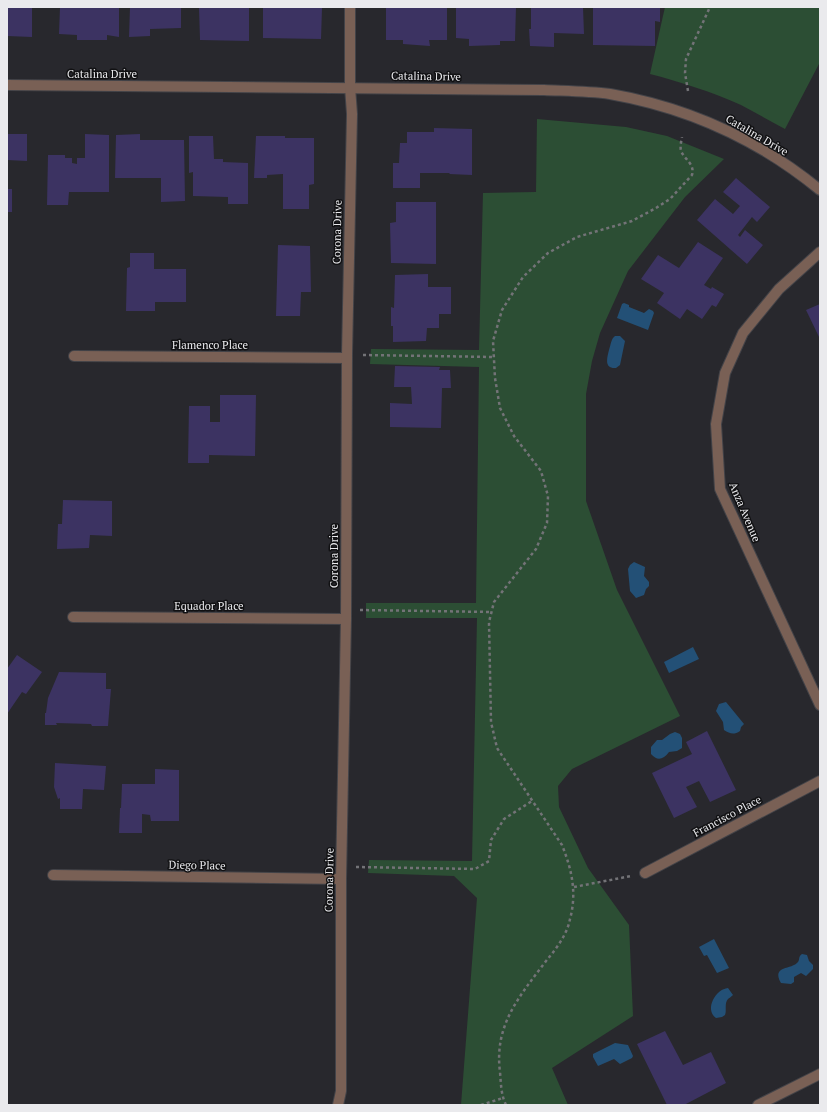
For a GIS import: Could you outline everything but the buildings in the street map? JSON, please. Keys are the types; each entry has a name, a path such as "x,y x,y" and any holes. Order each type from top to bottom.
{"street":[{"name":"Corona Drive","path":"338,1105 341,1091 341,866 346,614 347,356 352,122 350,87 350,7"},
{"name":"Catalina Drive","path":"7,85 350,87 575,91 609,94 685,112 740,136 767,152 820,190"},
{"name":"Anza Avenue","path":"820,252 779,289 744,333 725,373 716,424 720,489 820,705"},
{"name":"Flamenco Place","path":"74,356 347,356"},
{"name":"Equador Place","path":"73,617 346,614"},
{"name":"Francisco Place","path":"645,873 820,780"},
{"name":"Diego Place","path":"53,875 341,879"},
{"path":"758,1105 820,1074"}],"path":[{"path":"688,91 685,72 686,59 710,7"},
{"path":"506,1105 503,1098 499,1061 500,1041 507,1018 525,989 560,944 570,920 574,887 569,863 562,845 497,748 491,722 489,622 494,602 536,549 547,523 548,496 541,471 514,436 500,408 495,378 493,341 502,310 524,277 548,253 577,237 632,221 670,199 692,175 693,170 692,166 681,152 680,148 682,137"},
{"path":"347,356 494,358"},
{"path":"346,614 492,612"},
{"path":"341,866 475,869 489,861 491,840 504,819 532,801"},
{"path":"574,887 645,873"},
{"path":"481,1105 503,1098"}],"green space":[{"path":"665,7 820,7 820,62 785,129 730,100 673,80 650,74"},
{"path":"537,119 626,127 667,136 724,159 685,197 628,271 600,333 592,361 586,394 586,501 617,590 680,716 572,769 558,786 559,807 588,868 629,925 633,1016 552,1068 568,1105 461,1105 477,898 454,876 368,873 369,860 472,861 477,618 366,618 366,603 476,603 479,367 370,364 371,349 479,350 483,193 536,192"}],"water":[{"path":"624,303 629,305 629,307 644,313 649,309 653,311 654,313 648,330 617,318 622,304"},
{"path":"615,336 620,336 625,341 620,365 616,368 612,368 607,362 611,342"},
{"path":"634,562 645,567 644,576 649,582 649,586 644,595 636,598 630,591 628,569"},
{"path":"693,647 699,659 669,673 664,662"},
{"path":"726,702 744,724 740,731 736,733 730,733 724,730 723,722 716,711 719,704"},
{"path":"675,732 680,734 682,738 682,748 677,751 669,752 660,759 651,754 651,747 657,740 662,740"},
{"path":"714,939 729,968 717,973 707,955 704,956 699,947"},
{"path":"802,954 807,955 809,961 813,965 813,969 806,976 801,973 794,977 794,982 791,984 781,983 779,977 780,971 798,962"},
{"path":"728,988 733,995 727,1001 725,1015 716,1018 711,1010 713,1000 719,992"},
{"path":"615,1043 628,1045 633,1056 632,1058 620,1064 614,1059 598,1066 593,1054"}]}
